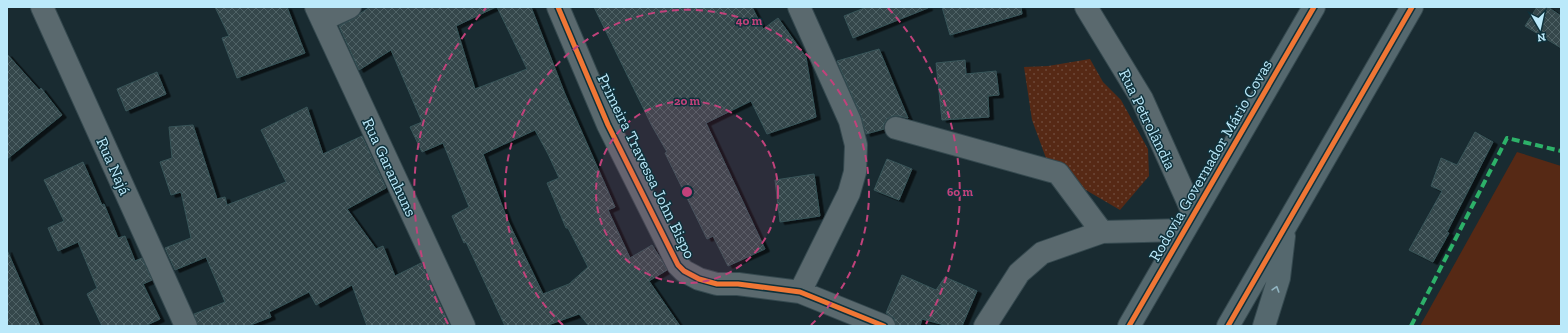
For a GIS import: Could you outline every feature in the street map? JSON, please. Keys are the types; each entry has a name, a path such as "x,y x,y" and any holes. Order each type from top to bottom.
{"highway":[{"name":"Rodovia Governador Mário Covas","path":"1129,326 1314,7"},
{"path":"1228,326 1412,7"},
{"path":"1264,326 1280,278 1285,228"}],"street":[{"name":"Rua Najá","path":"42,7 186,326"},
{"path":"319,13 350,7"},
{"name":"Primeira Travessa John Bispo","path":"558,7 608,125 678,265 684,271 699,279 717,284 738,284 800,292 884,326"},
{"path":"799,7 850,121 856,145 854,172 849,193 800,292"},
{"name":"Rua Petrolândia","path":"1086,7 1142,99 1188,222"},
{"name":"Rua Garanhuns","path":"319,13 464,326"},
{"path":"896,128 1058,173 1102,232"},
{"path":"985,326 1019,274 1042,252 1102,232 1188,222"}],"shaded area":[{"path":"1090,59 1103,82 1121,100 1148,149 1149,176 1120,210 1050,169 1032,120 1024,67 1048,66"},
{"path":"1517,152 1561,166 1561,326 1420,326"}],"building":[{"path":"215,7 287,7 305,53 237,78 222,38 229,36"},
{"path":"370,7 496,7 456,26 475,89 527,69 497,7 531,7 565,94 615,207 608,210 630,258 652,245 667,270 649,281 680,326 589,326 579,314 545,326 505,326 466,242 464,243 452,216 469,207 443,143 422,152 410,127 422,122 391,50 359,70 339,26 355,18","holes":["535,130 559,178 547,183 566,228 568,228 588,267 569,284 543,294 507,219 483,154"]},
{"path":"594,7 752,7 763,29 778,18 806,57 816,117 767,134 751,101 706,123 765,249 728,266 713,236 707,239 665,153 667,152 652,126"},
{"path":"867,7 928,8 853,38 844,16"},
{"path":"942,7 1021,7 1022,14 950,35"},
{"path":"1537,7 1548,7 1561,16 1561,48 1525,26"},
{"path":"879,49 908,118 893,116 887,119 884,124 884,129 866,134 861,116 837,61"},
{"path":"7,54 39,90 41,88 62,115 7,159"},
{"path":"965,60 966,74 996,71 999,95 988,96 989,117 942,120 936,63"},
{"path":"157,72 166,94 126,111 117,89"},
{"path":"307,107 323,154 362,136 386,188 347,209 376,249 383,246 395,276 421,263 450,326 367,326 352,285 316,305 309,292 269,312 271,317 248,326 198,326 194,314 225,302 206,257 175,270 165,248 191,238 181,192 171,195 160,162 172,158 169,127 193,125 217,199 225,197 227,205 286,182 261,130"},
{"path":"1475,132 1493,142 1447,232 1449,233 1433,262 1409,250 1442,191 1431,186 1441,158 1457,165"},
{"path":"887,159 912,169 899,200 874,190"},
{"path":"83,162 102,205 104,204 118,238 125,236 135,261 142,258 152,280 143,284 160,319 145,326 102,326 87,294 97,288 78,242 58,251 48,228 64,221 44,180"},
{"path":"814,174 820,216 780,222 775,180"},
{"path":"7,250 40,326 7,326"},
{"path":"902,275 936,290 945,277 977,291 962,326 948,326 922,319 920,326 896,326 894,318 886,313"}],"marked path":[{"path":"1411,326 1507,138 1561,151"}],"cycle path":[{"path":"558,7 608,125 678,265 684,271 699,279 717,284 738,284 800,292 884,326"},
{"path":"1129,326 1314,7"},
{"path":"1228,326 1412,7"}]}
